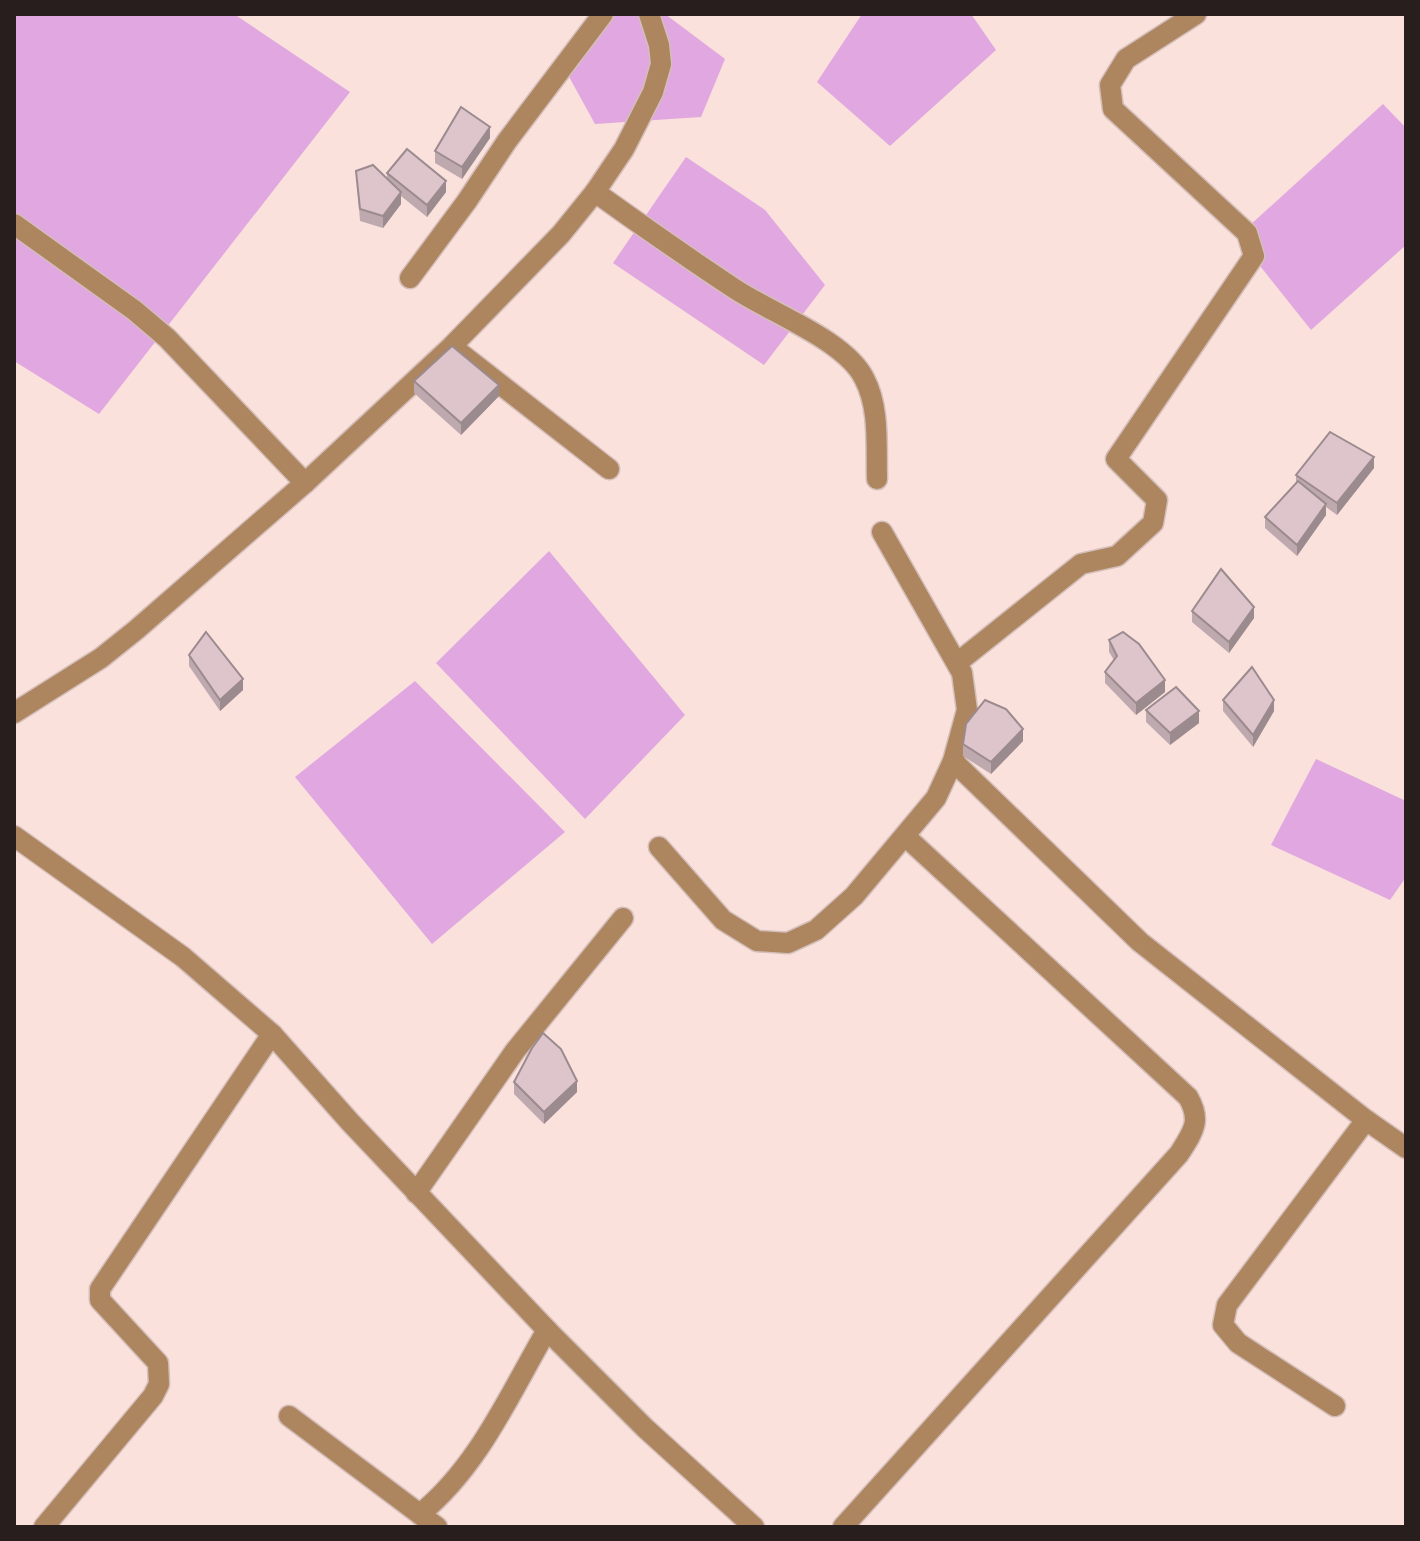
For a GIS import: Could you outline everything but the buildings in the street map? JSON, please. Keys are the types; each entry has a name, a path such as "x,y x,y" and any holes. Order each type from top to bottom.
{"street":[{"path":"410,278 507,141 603,14"},
{"path":"14,713 101,658 305,483 451,347 561,234 624,149 653,92 661,64 659,45 649,14"},
{"path":"957,663 1081,564 1117,556 1153,523 1157,500 1116,459 1254,256 1247,233 1113,109 1110,85 1126,59 1196,14"},
{"path":"595,192 738,291 818,336 846,356 863,374 875,399 877,479"},
{"path":"14,224 167,338 305,483"},
{"path":"451,347 609,469"},
{"path":"659,847 723,920 757,941 788,943 816,930 854,896 936,798 953,761 967,710 962,673 882,532"},
{"path":"953,761 1140,942 1406,1148"},
{"path":"14,836 183,957 272,1034 416,1193 547,1330 645,1428 754,1527"},
{"path":"843,1527 1179,1154 1195,1125 1196,1111 1188,1097 905,836"},
{"path":"416,1193 515,1051 623,918"},
{"path":"44,1527 153,1396 159,1384 158,1363 100,1300 100,1289 272,1034"},
{"path":"1335,1406 1238,1343 1223,1325 1223,1313 1366,1120"},
{"path":"420,1514 442,1496 479,1451 547,1330"},
{"path":"289,1416 437,1527"}],"shaded area":[{"path":"14,14 234,14 350,92 99,414 14,361"},
{"path":"599,14 665,14 725,59 701,117 595,124 562,64"},
{"path":"862,14 971,14 996,50 890,146 817,82"},
{"path":"1383,104 1406,128 1406,245 1311,330 1237,237"},
{"path":"686,157 765,210 825,285 764,365 613,263"},
{"path":"549,551 685,715 585,819 436,663"},
{"path":"415,681 565,832 432,944 295,777"},
{"path":"1316,759 1406,801 1406,877 1390,900 1271,845"}]}
